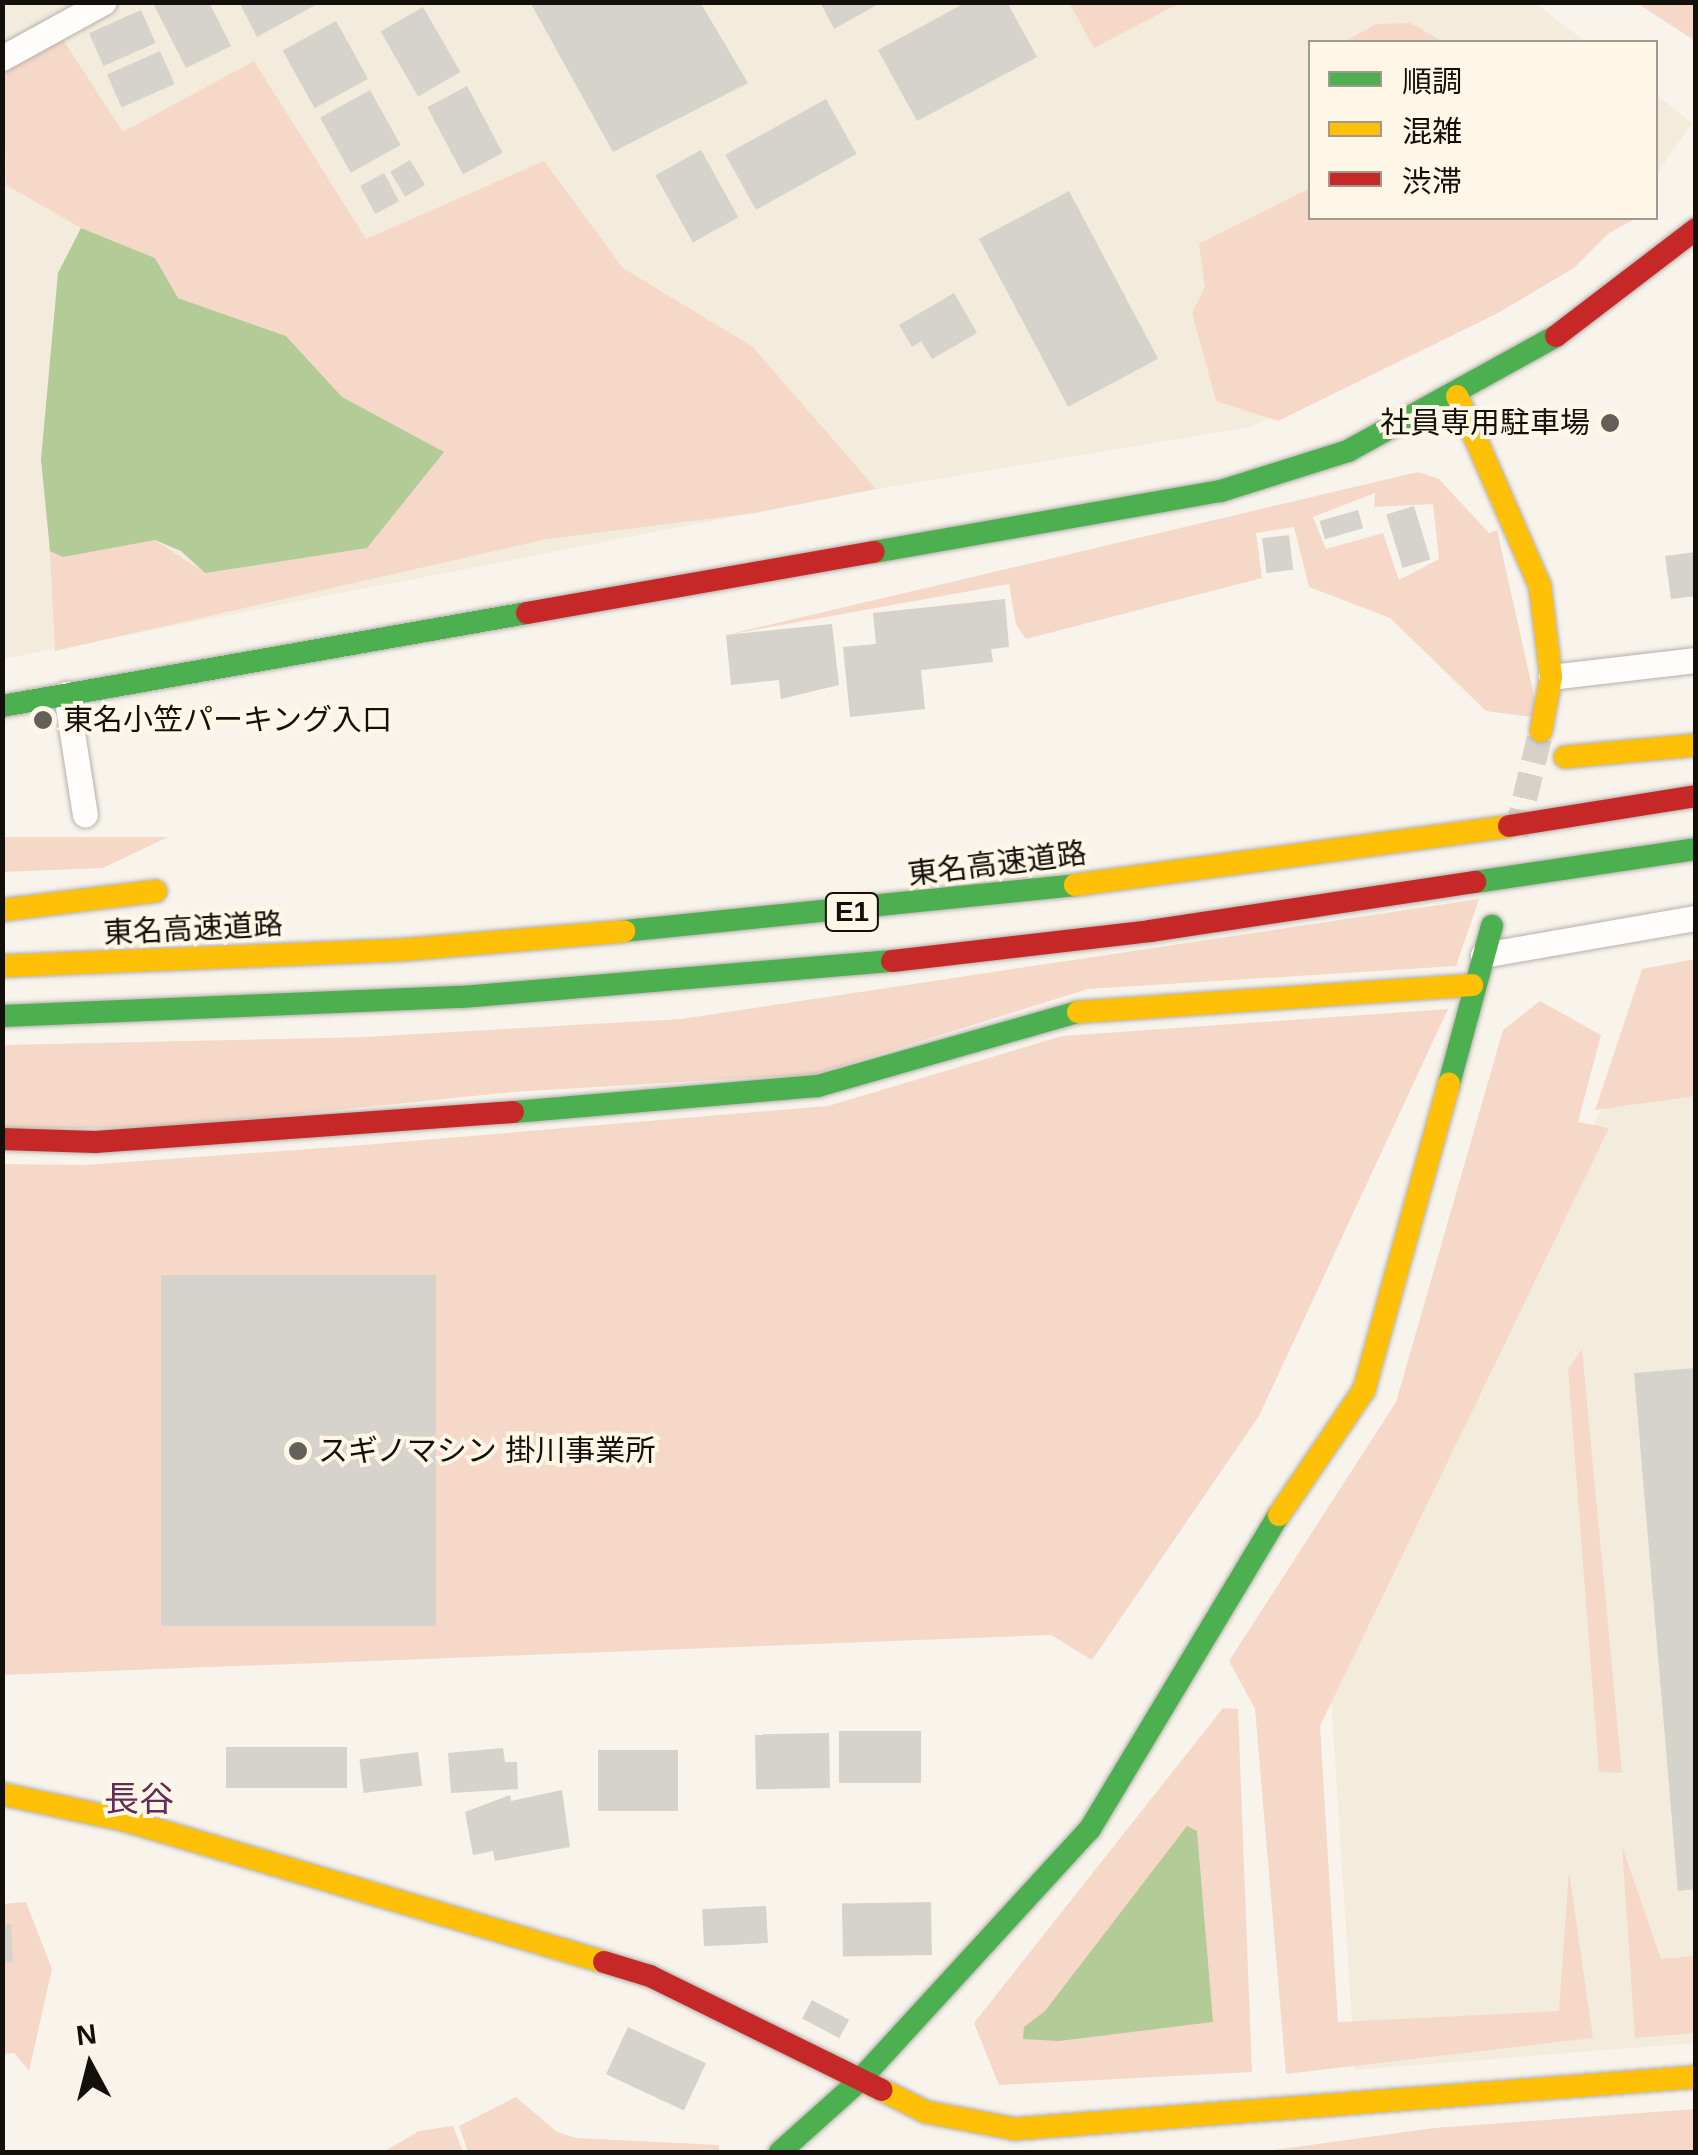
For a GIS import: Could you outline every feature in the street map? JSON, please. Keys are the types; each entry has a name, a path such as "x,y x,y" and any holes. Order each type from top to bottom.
{"main road":[{"path":"2,706 1222,491 1348,451 1457,396 1548,342 1696,229"},
{"path":"1457,396 1540,586 1551,677 1542,731"},
{"path":"1564,757 1696,745"},
{"name":"東名高速道路","path":"2,966 419,948 892,908 1411,842 1696,796"},
{"name":"E1","path":"2,1016 425,999 785,973 1150,930 1696,848"},
{"path":"2,910 156,892"},
{"path":"780,2152 857,2083 1090,1829 1232,1584 1364,1390 1472,985 1492,926"},
{"path":"2,1140 95,1142 746,1095 818,1086 1091,1008 1472,985"},
{"path":"2,1794 124,1820 650,1976 857,2083 926,2112 1015,2129 1696,2077"}],"street":[{"path":"2,58 104,2"},
{"path":"1551,677 1696,660"},
{"path":"66,694 85,814"},
{"path":"1482,955 1696,918"}],"shaded area":[{"path":"1534,2 1583,40 1308,40 1308,220 1462,316 1251,427 876,489 3,659 3,3"},
{"path":"1069,3 1180,3 1094,48"},
{"path":"1637,3 1695,3 1695,45 1692,39"},
{"path":"1411,23 1440,40 1348,40 1376,24"},
{"path":"58,32 123,132 254,61 366,239 544,161 623,268 753,347 876,489 755,513 547,539 55,651 50,551 155,540 205,573 378,418 342,397 286,336 178,298 155,258 81,228 6,185 3,61"},
{"path":"1658,97 1692,123 1658,172"},
{"path":"1308,189 1308,220 1633,220 1609,233 1574,268 1498,313 1278,421 1216,401 1192,313 1205,287 1199,244"},
{"path":"81,228 155,258 178,298 286,336 342,397 444,452 367,548 205,573 181,551 155,540 63,557 50,551 41,459 58,273"},
{"path":"1418,472 1439,479 1489,533 1497,530 1539,718 1486,711 1390,618 1309,587 1294,527 1256,533 1262,578 1026,639 1016,625 1009,584 726,635","holes":["1375,493 1374,507 1433,504 1439,559 1399,580 1383,533 1326,549 1313,517"]},
{"path":"3,837 168,837 103,868 3,872"},
{"path":"1479,899 1456,966 1088,989 815,1074 512,1092 171,1127 3,1129 3,1045 365,1037 681,1019"},
{"path":"1695,959 1695,1096 1595,1110 1642,969"},
{"path":"1540,1001 1601,1035 1578,1122 1609,1128 1320,1726 1338,2022 1559,2011 1569,1871 1593,2038 1286,2074 1255,1709 1229,1661 1396,1402 1503,1030"},
{"path":"1448,1009 1259,1416 1092,1660 1051,1635 3,1675 2,1164 84,1165 828,1106 1062,1036"},
{"path":"1695,1076 1695,2043 1355,2070 1331,1697 1612,1085"},
{"path":"1582,1349 1622,1773 1599,1772 1568,1369"},
{"path":"1223,1708 1238,1709 1252,2072 999,2085 974,2023"},
{"path":"1187,1826 1197,1831 1213,2022 1059,2041 1023,2039 1024,2027 1045,2011"},
{"path":"1622,1846 1661,1959 1695,1956 1695,2033 1635,2038"},
{"path":"26,1902 52,1969 29,2071 14,2053 3,2054 2,1904"},
{"path":"516,2097 557,2132 576,2138 719,2145 719,2152 468,2152 459,2126"},
{"path":"1695,2109 1695,2152 1259,2152 1434,2128"},
{"path":"453,2126 463,2152 383,2152 419,2131"}],"building":[{"path":"209,2 231,46 186,68 154,5"},
{"path":"239,2 321,2 257,37"},
{"path":"530,2 700,2 748,83 613,152"},
{"path":"820,2 882,2 834,29"},
{"path":"967,2 1007,2 1037,57 917,121 878,50"},
{"path":"423,7 460,72 418,96 381,32"},
{"path":"141,10 156,43 104,66 89,33"},
{"path":"336,21 368,79 315,108 283,51"},
{"path":"160,51 175,84 122,107 107,75"},
{"path":"467,86 503,153 463,174 427,107"},
{"path":"370,90 401,145 351,173 320,118"},
{"path":"826,99 857,154 756,210 725,155"},
{"path":"701,150 738,217 693,243 656,175"},
{"path":"410,160 425,185 405,197 390,172"},
{"path":"384,173 399,201 375,214 360,186"},
{"path":"1069,191 1158,359 1068,407 979,239"},
{"path":"954,293 977,333 932,359 921,341 912,347 899,325"},
{"path":"1414,506 1430,560 1403,568 1386,514"},
{"path":"1358,510 1363,528 1325,539 1320,521"},
{"path":"1289,535 1293,570 1266,573 1262,538"},
{"path":"1696,552 1696,596 1671,599 1665,556"},
{"path":"1005,599 1009,647 991,649 993,662 921,670 925,709 850,717 843,647 876,644 873,613"},
{"path":"832,624 839,685 781,699 779,680 731,685 726,635"},
{"name":"スギノマシン 掛川事業所","path":"161,1275 436,1275 436,1626 161,1626"},
{"path":"1696,1368 1696,1889 1678,1891 1634,1373"},
{"path":"839,1731 921,1731 921,1783 839,1783"},
{"path":"829,1733 830,1788 756,1789 755,1734"},
{"path":"226,1747 347,1747 347,1788 226,1788"},
{"path":"503,1748 505,1762 517,1762 518,1789 451,1793 448,1753"},
{"path":"598,1750 678,1750 678,1811 598,1811"},
{"path":"418,1752 422,1786 364,1793 359,1759"},
{"path":"562,1790 570,1847 495,1861 493,1851 473,1855 465,1812 510,1795 511,1801"},
{"path":"931,1902 932,1955 843,1957 842,1904"},
{"path":"766,1906 768,1943 704,1946 702,1909"},
{"path":"11,1924 13,1962 2,1963 2,1925"},
{"path":"812,2000 849,2020 839,2038 802,2019"},
{"path":"628,2027 706,2063 684,2110 606,2074"}],"tunnel":[{"path":"1516,834 1541,731"}],"traffic: fast":[{"path":"874,552 1221,491 1348,451 1556,336"},
{"path":"2,706 527,613"},
{"path":"1475,882 1696,849"},
{"path":"624,931 1075,885"},
{"path":"1449,1084 1492,926"},
{"path":"2,1016 462,997 892,961"},
{"path":"513,1112 818,1086 1078,1012"},
{"path":"780,2152 857,2083 1090,1829 1279,1515"}],"traffic: slow":[{"path":"1457,396 1540,586 1551,677 1541,731"},
{"path":"1565,757 1696,745"},
{"path":"1075,885 1509,826"},
{"path":"2,910 156,891"},
{"path":"2,966 400,950 624,931"},
{"path":"1078,1012 1472,985"},
{"path":"1279,1515 1364,1390 1449,1084"},
{"path":"2,1794 124,1820 604,1962"},
{"path":"882,2090 926,2112 1015,2129 1696,2077"}],"traffic: jam":[{"path":"1556,336 1696,229"},
{"path":"527,613 874,552"},
{"path":"1509,826 1696,796"},
{"path":"892,961 1150,931 1475,882"},
{"path":"2,1139 95,1142 513,1112"},
{"path":"604,1962 650,1976 882,2090"}],"place":[{"name":"社員専用駐車場","path":"1610,423"},
{"name":"東名小笠パーキング入口","path":"43,720"},
{"name":"スギノマシン 掛川事業所","path":"298,1451"}],"district":[{"name":"長谷","path":"139,1799"}]}
